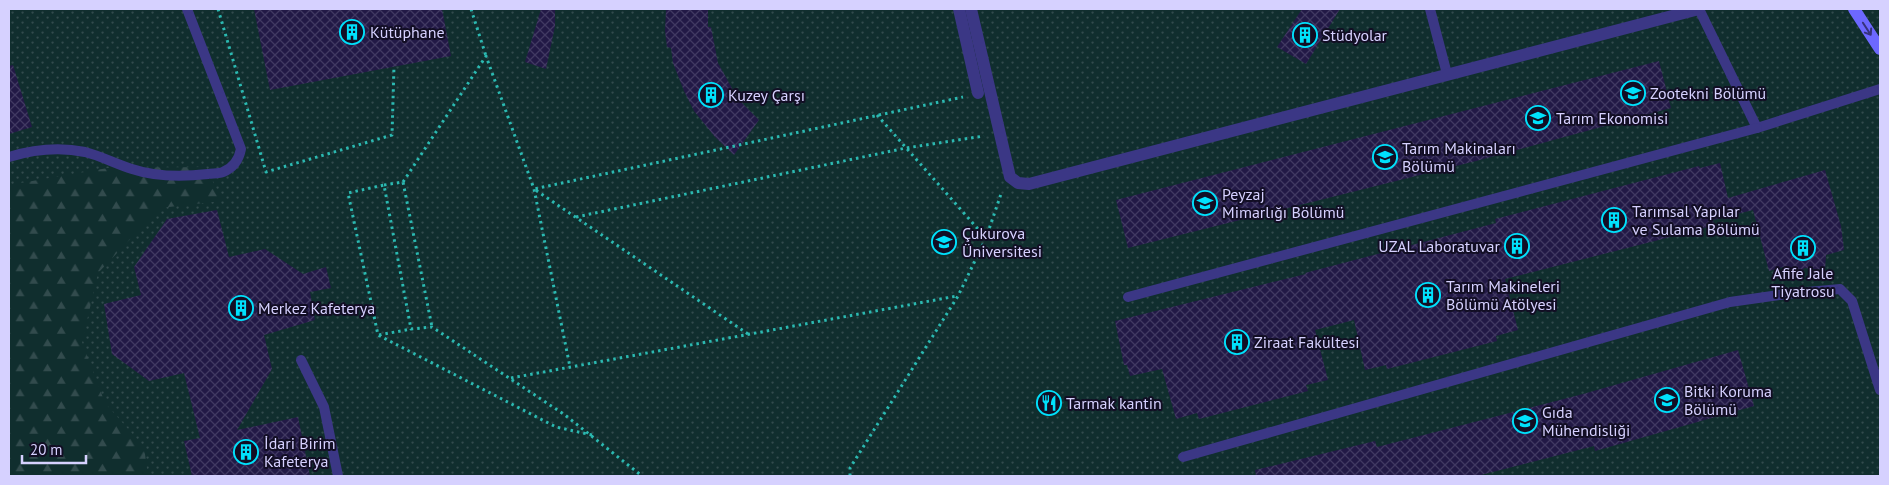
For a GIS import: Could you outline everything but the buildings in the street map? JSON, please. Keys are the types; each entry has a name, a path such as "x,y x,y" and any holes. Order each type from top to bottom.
{"street":[{"path":"959,9 978,93"},
{"path":"971,9 1010,177 1018,183 1029,184 1447,74 1672,12 1699,9"},
{"path":"1854,9 1880,49"}],"lane":[{"path":"9,157 43,150 85,152 133,170 173,176 196,176 223,172 236,163 241,149 188,9"},
{"path":"1430,9 1447,74"},
{"path":"1699,9 1756,128"},
{"path":"1128,297 1756,128 1880,89"},
{"path":"1183,457 1730,302 1786,294 1840,289 1852,300 1880,390"},
{"path":"301,360 324,407 338,476"}],"path":[{"path":"218,9 266,172 392,135 394,66"},
{"path":"471,9 534,189 570,367"},
{"path":"432,327 403,182 486,56"},
{"path":"534,189 978,93"},
{"path":"878,115 986,238"},
{"path":"575,217 906,148 987,135"},
{"path":"378,335 348,193 403,182"},
{"path":"384,185 411,329"},
{"path":"534,189 748,334"},
{"path":"850,476 850,468 958,296 986,238 1001,194"},
{"path":"510,378 958,296"},
{"path":"378,335 432,327 566,414 642,476"},
{"path":"378,335 556,427 592,435"}],"green space":[{"name":"Çukurova Üniversitesi","path":"9,9 1880,9 1880,476 9,476"},
{"path":"206,167 222,201 160,208 98,273 82,342 105,403 144,447 148,476 9,476 9,185 108,168"}],"place":[{"name":"Kütüphane","path":"352,32"},
{"name":"Stüdyolar","path":"1305,35"},
{"name":"Zootekni Bölümü","path":"1633,93"},
{"name":"Kuzey Çarşı","path":"711,95"},
{"name":"Tarım Ekonomisi","path":"1538,118"},
{"name":"Tarım Makinaları Bölümü","path":"1385,157"},
{"name":"Peyzaj Mimarlığı Bölümü","path":"1205,203"},
{"name":"Tarımsal Yapılar ve Sulama Bölümü","path":"1614,220"},
{"name":"Çukurova Üniversitesi","path":"944,242"},
{"name":"UZAL Laboratuvar","path":"1517,246"},
{"name":"Afife Jale Tiyatrosu","path":"1803,248"},
{"name":"Tarım Makineleri Bölümü Atölyesi","path":"1428,295"},
{"name":"Merkez Kafeterya","path":"241,308"},
{"name":"Ziraat Fakültesi","path":"1237,342"},
{"name":"Bitki Koruma Bölümü","path":"1667,400"},
{"name":"Tarmak kantin","path":"1049,403"},
{"name":"Gıda Mühendisliği","path":"1525,421"},
{"name":"İdari Birim Kafeterya","path":"246,452"}]}
